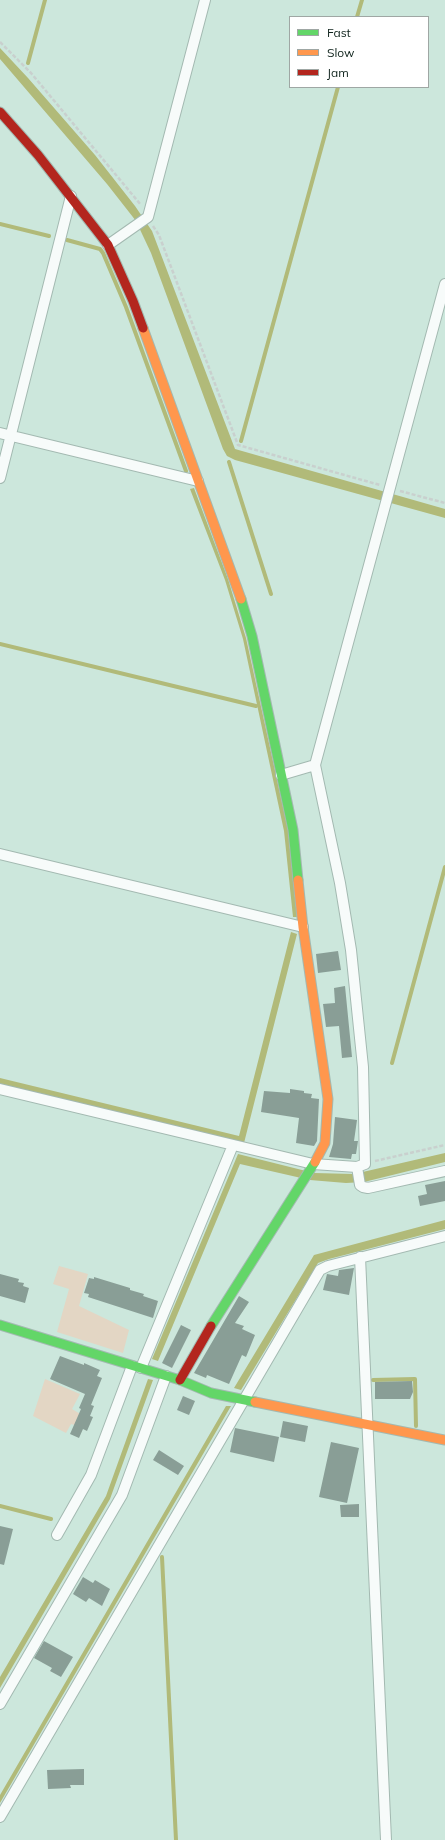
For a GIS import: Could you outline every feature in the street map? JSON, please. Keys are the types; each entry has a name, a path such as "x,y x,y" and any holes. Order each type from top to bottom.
{"street":[{"path":"108,244 147,218 205,0"},
{"path":"0,112 38,155 108,244 133,301 234,577 252,636 293,830 303,927 328,1098 325,1143 312,1166 219,1312 180,1380"},
{"path":"0,478 5,434 70,196"},
{"path":"445,284 315,765 332,840 351,950 363,1067 360,1185 368,1188 445,1171"},
{"path":"5,434 198,481"},
{"path":"281,775 315,765"},
{"path":"0,854 303,927"},
{"path":"0,1089 233,1145 312,1166 360,1167"},
{"path":"57,1535 91,1475 233,1145"},
{"path":"0,1817 243,1399 320,1270 328,1266 360,1257 445,1236"},
{"path":"360,1257 386,1840"},
{"path":"0,1325 180,1380 211,1393 445,1440"},
{"path":"0,1704 122,1495 166,1376"}],"path":[{"path":"0,42 36,79 142,205 147,218 158,235 238,445 390,489 445,503"},
{"path":"360,1167 445,1145"}],"shaded area":[{"path":"0,48 95,155 135,206 152,231 235,449 445,509 445,518 235,460 227,456 223,449 151,253 136,221 107,184 0,59"},
{"path":"194,488 228,579 246,638 288,830 297,917 293,917 284,831 243,639 225,580 190,489"},
{"path":"291,932 297,934 244,1143 0,1084 0,1078 239,1136"},
{"path":"445,1153 445,1162 364,1182 346,1183 310,1180 240,1164 158,1361 152,1359 238,1154 314,1173 354,1174"},
{"path":"445,1220 445,1229 318,1263 241,1390 234,1388 314,1255"},
{"path":"59,1266 88,1274 79,1306 129,1330 123,1353 57,1332 69,1289 53,1284"},
{"path":"45,1379 80,1394 72,1409 82,1415 78,1426 71,1424 66,1433 33,1416"},
{"path":"148,1379 153,1380 110,1499 0,1688 0,1677 106,1496"},
{"path":"226,1406 231,1406 0,1803 0,1795"}],"building":[{"path":"338,951 341,970 318,973 316,954"},
{"path":"345,986 352,1057 342,1058 339,1026 326,1027 323,1004 335,1003 334,988"},
{"path":"290,1089 304,1091 304,1093 312,1094 311,1098 319,1099 317,1141 314,1146 296,1143 299,1118 261,1112 264,1091 290,1093"},
{"path":"335,1117 357,1120 354,1141 358,1141 356,1154 352,1154 351,1159 329,1157 333,1144"},
{"path":"445,1181 445,1201 420,1206 418,1196 427,1194 425,1185"},
{"path":"354,1268 349,1295 323,1290 327,1274 338,1276 339,1270"},
{"path":"0,1274 19,1279 18,1282 24,1283 23,1286 29,1288 25,1303 0,1296"},
{"path":"94,1277 130,1288 130,1290 144,1294 143,1296 158,1301 153,1318 88,1297 89,1294 84,1293 89,1278 94,1279"},
{"path":"239,1296 249,1302 235,1323 244,1326 242,1329 255,1335 246,1357 242,1355 229,1384 207,1375 206,1378 194,1373"},
{"path":"181,1325 191,1330 172,1368 162,1363"},
{"path":"60,1356 84,1365 84,1363 100,1370 97,1376 102,1378 91,1405 94,1406 90,1416 93,1417 87,1431 83,1429 79,1438 70,1434 81,1409 79,1408 85,1394 50,1379"},
{"path":"412,1381 413,1392 410,1399 375,1399 375,1382"},
{"path":"183,1396 195,1401 189,1415 177,1410"},
{"path":"283,1421 308,1426 305,1442 280,1437"},
{"path":"235,1428 279,1437 274,1462 230,1452"},
{"path":"331,1442 359,1448 347,1503 319,1497"},
{"path":"159,1450 184,1466 178,1475 153,1460"},
{"path":"359,1504 359,1517 341,1517 340,1505"},
{"path":"0,1526 13,1529 4,1565 0,1564"},
{"path":"83,1577 93,1583 95,1580 110,1589 102,1606 89,1598 86,1602 73,1594"},
{"path":"44,1641 73,1657 61,1677 50,1671 52,1668 34,1658"},
{"path":"84,1769 84,1785 70,1785 71,1788 48,1789 47,1770"}],"waterway":[{"path":"28,63 45,0"},
{"path":"357,16 362,0"},
{"path":"241,441 338,88"},
{"path":"0,224 49,236"},
{"path":"67,240 100,249 103,253 126,307 186,471"},
{"path":"229,462 271,594"},
{"path":"0,644 256,706"},
{"path":"392,1063 445,867"},
{"path":"373,1380 415,1379 416,1426"},
{"path":"0,1506 51,1519"},
{"path":"162,1557 176,1840"}],"traffic: fast":[{"path":"241,599 252,636 293,830 298,880"},
{"path":"211,1326 315,1162"},
{"path":"0,1325 180,1380 211,1393 255,1402"}],"traffic: slow":[{"path":"143,328 241,599"},
{"path":"298,880 303,927 328,1099 325,1143 315,1162"},
{"path":"255,1402 445,1440"}],"traffic: jam":[{"path":"0,112 38,155 108,245 133,301 143,328"},
{"path":"180,1380 211,1326"}]}
